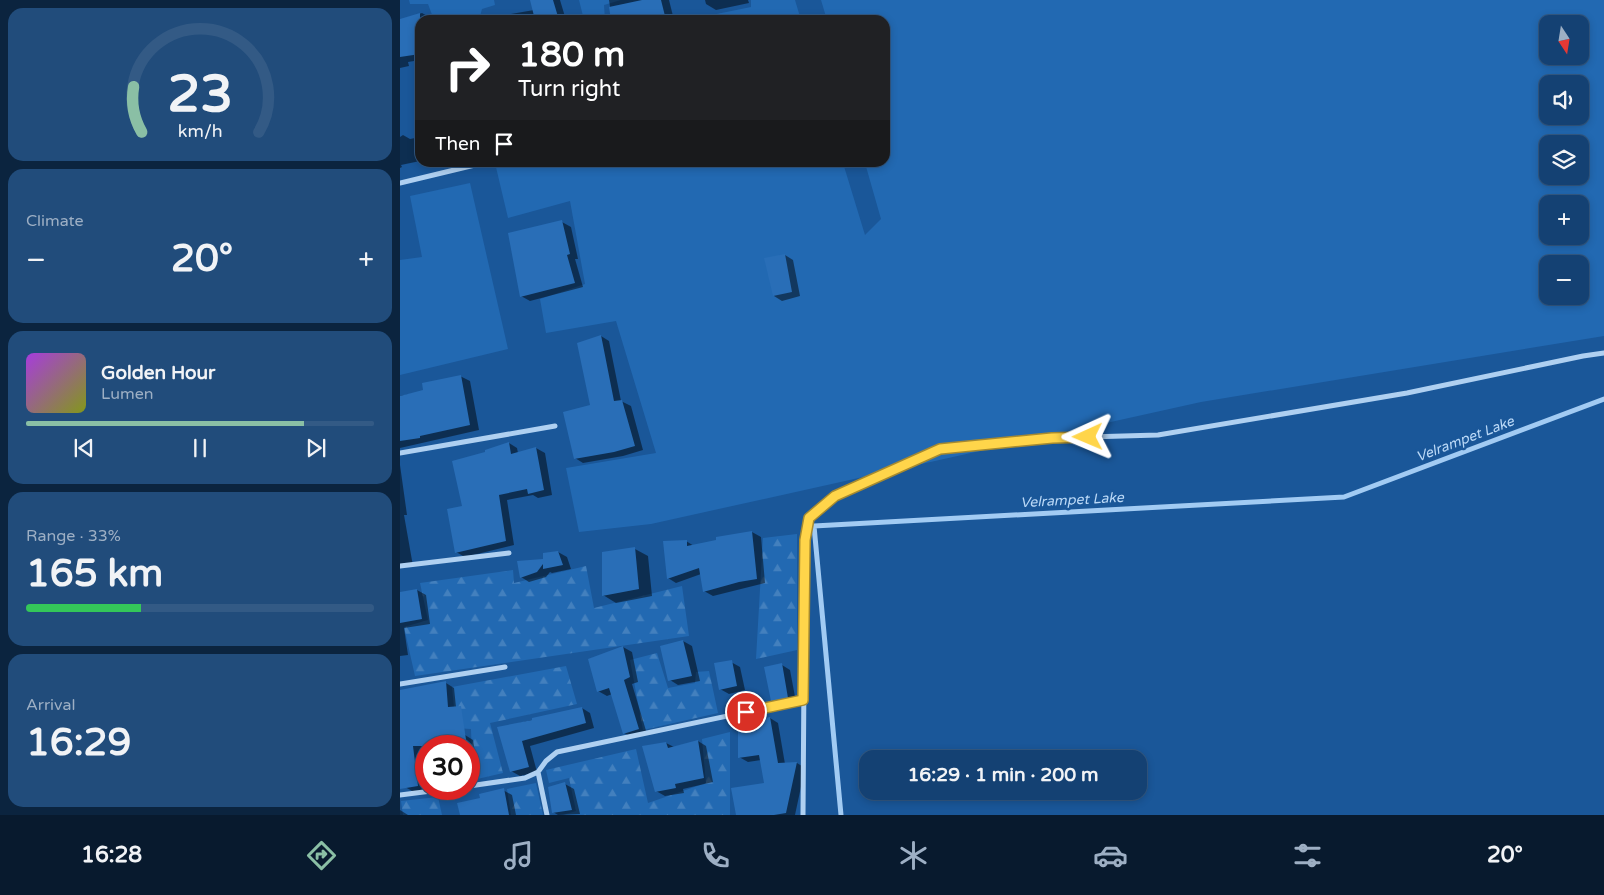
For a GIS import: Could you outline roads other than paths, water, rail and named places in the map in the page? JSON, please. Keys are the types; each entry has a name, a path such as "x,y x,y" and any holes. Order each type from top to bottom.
{"street":[{"path":"400,183 467,167"},
{"path":"803,815 805,540 809,518 835,496 940,449 1052,438 1158,436 1408,393 1604,353"},
{"path":"400,453 555,426"},
{"path":"400,566 509,553"},
{"path":"400,684 505,666"},
{"path":"480,784 525,778 538,772 546,761 557,752 803,700"},
{"path":"538,772 547,815"},
{"path":"400,795 415,793"}],"waterway":[{"name":"Velrampet Lake","path":"841,815 814,526 1344,497 1604,399"}]}
